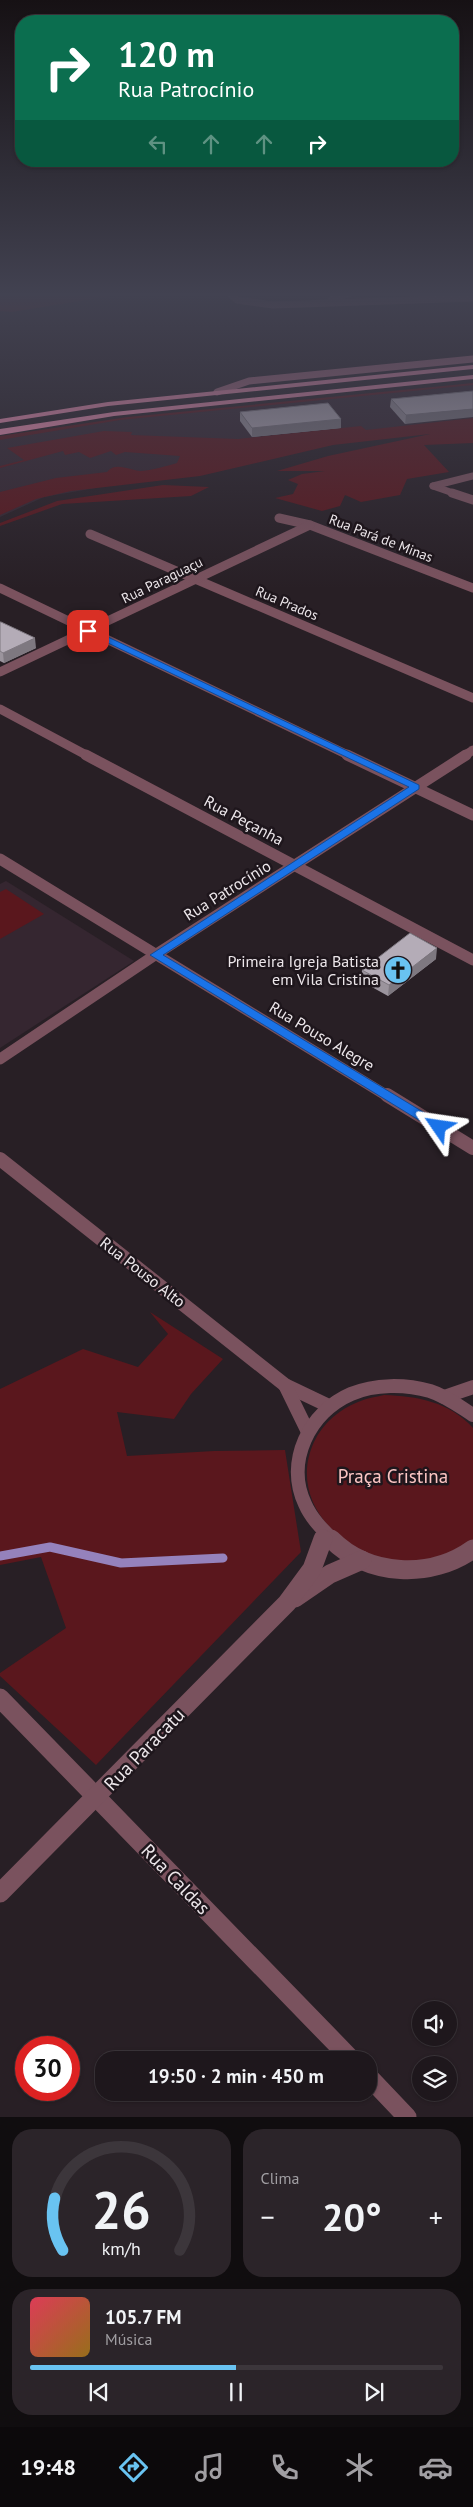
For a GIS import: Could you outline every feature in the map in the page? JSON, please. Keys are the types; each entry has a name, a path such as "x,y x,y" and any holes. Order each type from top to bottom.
{"highway":[{"path":"0,421 108,404 229,391"},
{"path":"0,432 124,413 339,391"}],"street":[{"path":"473,476 433,486 473,500"},
{"name":"Rua Pará de Minas","path":"278,518 310,525 473,588"},
{"name":"Rua Paraguaçu","path":"0,672 310,525"},
{"name":"Rua Prados","path":"90,534 473,698"},
{"path":"0,588 473,815"},
{"name":"Rua Peçanha","path":"0,709 473,960"},
{"name":"Rua Patrocínio","path":"0,1059 155,955 296,866 473,750"},
{"name":"Rua Pouso Alegre","path":"0,859 473,1148"},
{"name":"Rua Pouso Alto","path":"0,1159 285,1385 329,1406"},
{"name":"Rua Pouso Alto","path":"285,1385 308,1432"},
{"path":"470,1555 441,1566 415,1570 388,1568 362,1560 342,1550 325,1536 306,1510 297,1482 298,1453 308,1432 329,1406 349,1395 372,1388 396,1386 421,1389 444,1396 473,1415"},
{"path":"444,1396 473,1387"},
{"name":"Rua Paracatu","path":"0,1893 287,1603 312,1569 325,1536"},
{"name":"Rua Paracatu","path":"287,1603 330,1574 362,1560"},
{"name":"Rua Caldas","path":"0,1698 343,2051"},
{"path":"377,2085 408,2117"}],"shaded area":[{"path":"404,391 473,391 473,421 356,433 215,467 44,497 0,517 0,439 119,419"},
{"path":"6,881 134,961 0,1048 0,884"}],"green space":[{"path":"394,391 415,391 120,420 0,440 0,436 128,417"},
{"path":"473,418 473,443 424,445 449,472 407,479 400,495 361,502 345,495 340,506 322,511 275,498 293,494 298,484 288,480 302,474 325,471 277,471 328,456 430,434 333,445 200,476 71,491 36,499 0,515 0,492 56,478 107,472 115,467 137,471 151,470 177,463 180,456 125,452 116,455 111,451 90,458 79,452 65,455 63,451 0,468 0,466 24,460 7,448 104,431 132,432 131,435 238,439 361,426 366,430"},
{"path":"163,485 209,487 191,496 62,504 0,526 0,523 57,501"},
{"path":"6,889 44,914 0,939 0,892"},
{"path":"150,1312 223,1359 191,1394 174,1419 117,1412 127,1456 214,1451 285,1450 301,1552 96,1765 0,1676 0,1673 66,1628 41,1557 0,1565 0,1389 83,1349 138,1367 168,1334"},
{"name":"Praça Cristina","path":"384,1395 421,1399 443,1406 464,1419 473,1428 473,1541 447,1557 417,1563 389,1561 363,1552 340,1537 322,1518 310,1495 307,1469 314,1442 322,1429 351,1405"}],"building":[{"path":"473,391 473,409 406,415 391,399"},
{"path":"328,403 341,419 252,428 240,412"},
{"path":"0,622 35,638 3,653 0,651"},
{"path":"410,933 437,948 389,985 362,970"}],"waterway":[{"path":"0,1556 50,1547 121,1563 223,1558"}],"place":[{"name":"Primeira Igreja Batista em Vila Cristina","path":"398,970"}],"route":[{"path":"88,631 416,787 155,955 439,1127"}]}
